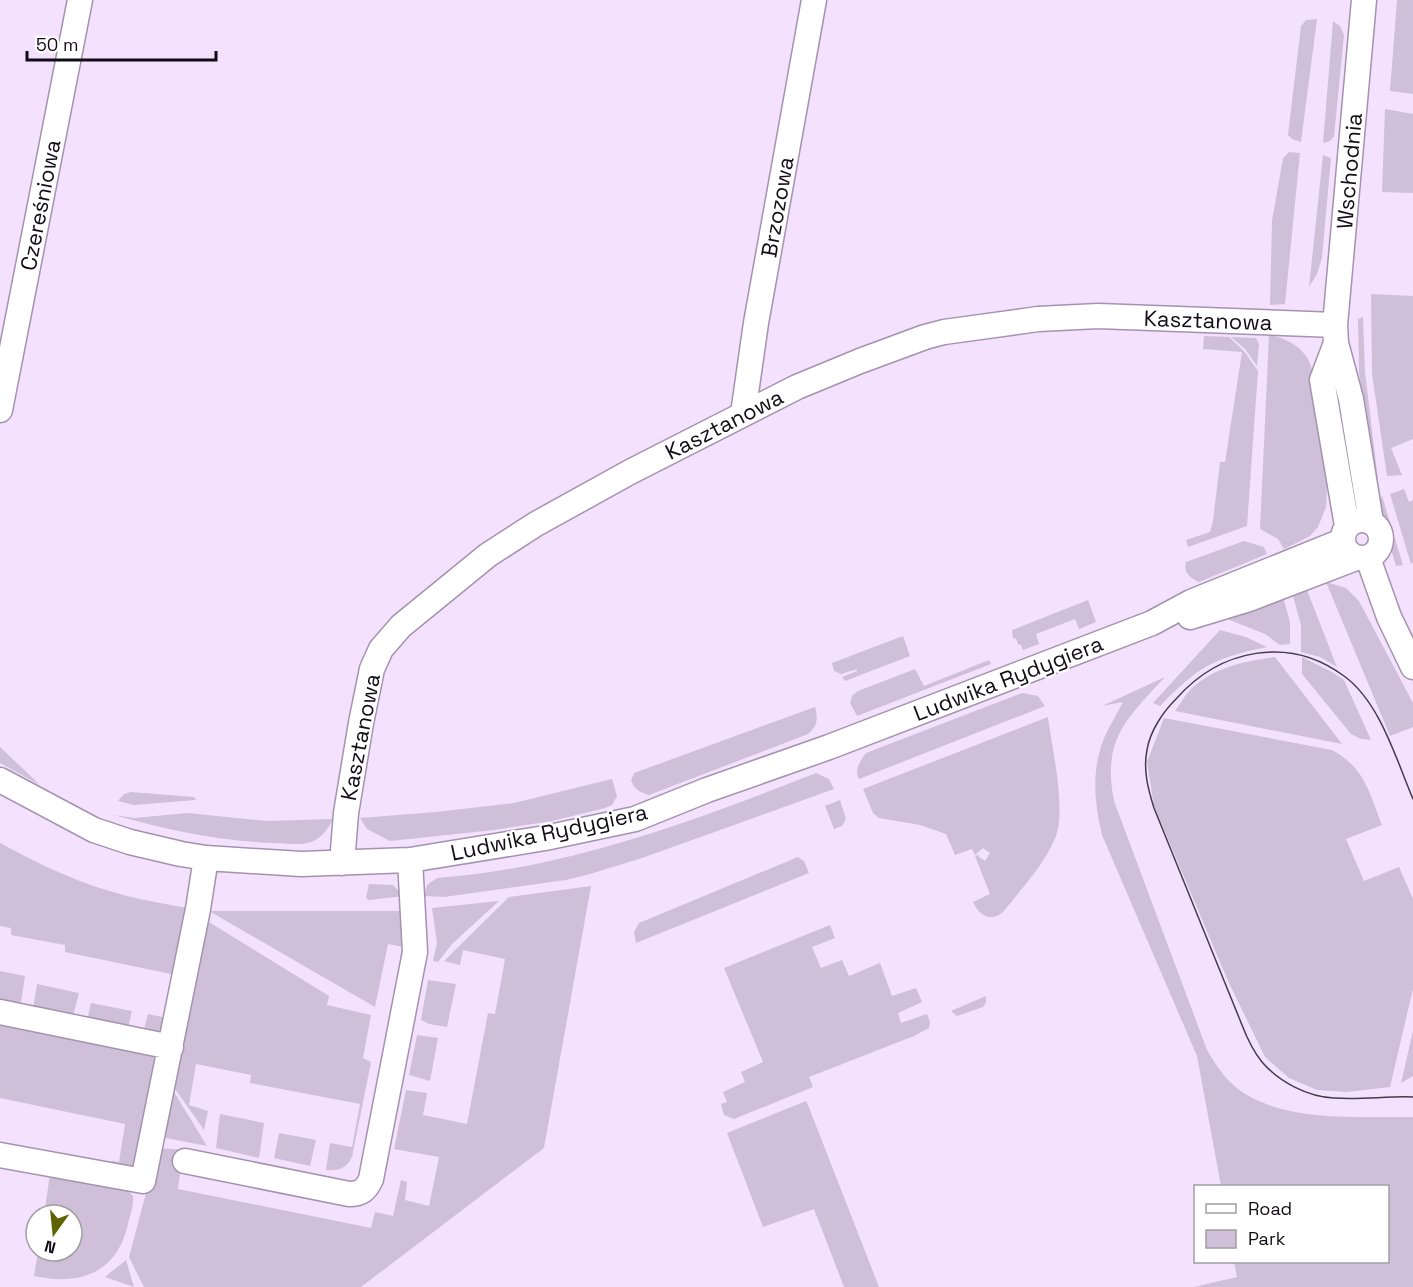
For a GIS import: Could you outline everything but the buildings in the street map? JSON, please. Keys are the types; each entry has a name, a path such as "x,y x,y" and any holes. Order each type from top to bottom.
{"street":[{"name":"Czereśniowa","path":"0,410 80,0"},
{"name":"Brzozowa","path":"742,414 814,0"},
{"name":"Wschodnia","path":"1364,0 1335,334 1322,380 1353,546 1413,667"},
{"name":"Kasztanowa","path":"342,863 346,813 369,679 376,657 392,635 453,582 515,537 630,471 797,387 903,345 944,332 1038,319 1098,316 1335,334"},
{"name":"Wschodnia","path":"1335,334 1351,399 1371,522 1380,531 1381,537 1378,550 1353,546"},
{"name":"Ludwika Rydygiera","path":"0,780 94,830 156,848 206,858 301,864 410,860 546,838 635,819 707,790 830,747 1152,622 1191,602 1353,546 1358,520 1371,522"},
{"path":"0,1155 144,1181 206,858"},
{"path":"185,1161 349,1194 358,1194 366,1189 371,1179 415,952 410,860"},
{"path":"0,1012 171,1047"}],"green space":[{"path":"1397,0 1413,0 1413,94 1390,91"},
{"path":"1317,19 1301,142 1288,135 1301,26 1306,20"},
{"path":"1333,21 1340,26 1344,35 1334,136 1330,141 1323,143"},
{"path":"1385,109 1413,114 1413,193 1382,192"},
{"path":"1289,152 1300,153 1285,304 1270,305 1272,221 1283,158"},
{"path":"1323,155 1331,158 1322,258 1317,274 1309,287"},
{"path":"1371,294 1413,296 1413,439 1391,448 1402,475 1387,476 1372,374"},
{"path":"1363,317 1365,372 1378,480 1370,475 1359,371 1358,319"},
{"path":"1269,335 1296,346 1306,355 1312,369 1327,486 1326,507 1318,527 1310,536 1284,549 1278,539 1260,529"},
{"path":"1204,336 1229,337 1244,351 1258,371 1247,526 1188,547 1186,540 1210,532 1220,462 1225,462 1242,352 1203,349"},
{"path":"1231,337 1256,338 1259,344 1257,366 1245,349"},
{"path":"1404,489 1409,502 1413,500 1413,563 1411,564 1390,494"},
{"path":"1382,496 1403,565 1396,566 1377,503"},
{"path":"1244,541 1264,547 1267,554 1199,582 1186,572 1186,562"},
{"path":"1326,582 1346,588 1359,601 1413,703 1413,727 1390,736"},
{"path":"1305,585 1337,667 1320,657 1301,652 1301,625 1291,589"},
{"path":"1282,593 1290,622 1290,644 1280,645 1265,634 1222,617"},
{"path":"1088,600 1096,622 1079,629 1075,619 1036,634 1039,644 1023,650 1013,638 1012,630"},
{"path":"1220,630 1246,637 1267,647 1219,660 1196,673 1160,706 1153,703"},
{"path":"903,636 910,656 845,681 842,677 857,669 841,674 834,671 832,663"},
{"path":"1275,657 1342,744 1175,711 1192,688 1210,675 1242,663"},
{"path":"1302,657 1344,680 1371,740 1361,739 1351,734 1302,674"},
{"path":"989,660 991,664 857,716 850,703 852,696 858,691 915,669 924,686"},
{"path":"1165,677 1120,732 1111,762 1111,780 1114,801 1207,1050 1218,1067 1231,1083 1249,1096 1293,1112 1342,1117 1413,1117 1413,1287 1194,1287 1237,1277 1234,1263 1389,1263 1389,1185 1221,1185 1197,1056 1102,835 1097,810 1096,773 1107,732 1123,702 1102,706"},
{"path":"1022,693 1038,696 1045,706 859,779 857,769 866,753"},
{"path":"815,707 816,722 808,734 649,795 634,787 631,781 634,773"},
{"path":"1048,717 1059,794 1059,824 1056,836 1039,866 1003,912 994,917 985,916 978,911 973,902 990,894 975,856 985,861 990,853 983,848 975,855 972,849 955,855 946,834 920,825 879,818 873,813 863,789"},
{"path":"1164,718 1332,750 1343,757 1359,773 1382,825 1346,839 1364,881 1399,867 1413,899 1413,989 1390,1087 1347,1092 1317,1090 1289,1078 1265,1057 1228,981 1154,806 1147,762"},
{"path":"0,747 40,785 0,763"},
{"path":"816,773 829,779 834,789 642,858 566,880 444,897 424,896 427,885 437,878 486,873 535,864 630,840 677,825"},
{"path":"612,779 617,796 612,805 552,821 494,830 390,841 367,829 360,818 514,803"},
{"path":"131,792 194,797 196,800 134,805 118,801 124,794"},
{"path":"840,800 846,819 842,826 834,829 825,806"},
{"path":"188,813 266,821 333,819 324,833 315,840 293,844 213,837 173,830 114,815 134,818"},
{"path":"0,843 47,867 93,886 140,899 188,908 166,1033 143,1033 148,1014 167,1018 176,975 65,952 65,945 11,935 11,928 0,926"},
{"path":"798,857 804,861 809,873 636,943 634,932 639,923"},
{"path":"369,884 393,885 404,896 369,900 366,898"},
{"path":"591,886 544,1148 361,1287 144,1287 129,1257 158,1148 183,1150 178,1189 371,1228 375,1212 393,1216 401,1180 407,1182 405,1200 429,1206 439,1157 394,1149 406,1090 427,1093 423,1115 467,1124 488,1013 495,1014 505,959 463,950 460,965 444,961 509,897"},
{"path":"499,901 452,944 438,962 433,961 437,943 432,908"},
{"path":"209,911 406,911 403,947 388,944 375,1007"},
{"path":"204,919 329,996 327,1005 371,1015 363,1058 371,1062 352,1157 341,1168 326,1170 330,1143 352,1147 360,1104 250,1083 251,1075 196,1064 189,1105 208,1111 204,1130 173,1086"},
{"path":"830,925 835,938 812,947 821,968 842,960 849,976 880,963 892,996 916,988 922,1002 898,1013 901,1023 927,1014 930,1022 929,1028 809,1077 813,1087 734,1119 724,1115 721,1104 727,1102 723,1092 745,1082 741,1072 763,1062 724,968"},
{"path":"0,971 25,976 21,1002 14,1007 0,1004"},
{"path":"428,980 456,984 447,1027 421,1020"},
{"path":"37,984 79,993 73,1016 33,1009"},
{"path":"986,996 986,1003 983,1007 957,1016 951,1011"},
{"path":"91,1003 132,1011 128,1028 87,1021"},
{"path":"0,1023 156,1055 139,1169 111,1168 112,1161 119,1162 125,1124 0,1098"},
{"path":"1413,1031 1413,1076 1401,1083"},
{"path":"417,1035 438,1038 430,1081 409,1075"},
{"path":"171,1087 207,1146 161,1137"},
{"path":"806,1101 879,1287 844,1287 814,1209 763,1227 727,1133"},
{"path":"220,1114 264,1123 259,1158 216,1148"},
{"path":"279,1133 316,1140 310,1166 274,1158"},
{"path":"50,1174 127,1190 133,1196 132,1210 123,1241 115,1254 106,1265 94,1272 67,1279 34,1276 36,1263 84,1263 84,1203 46,1203"},
{"path":"126,1260 134,1287 105,1277"}],"tram line":[{"path":"1413,799 1386,732 1368,701 1344,676 1323,663 1301,655 1278,652 1256,653 1234,659 1213,669 1194,682 1166,710 1154,729 1147,750 1146,772 1154,808 1244,1030 1259,1058 1285,1082 1314,1095 1344,1098 1413,1097"}]}
